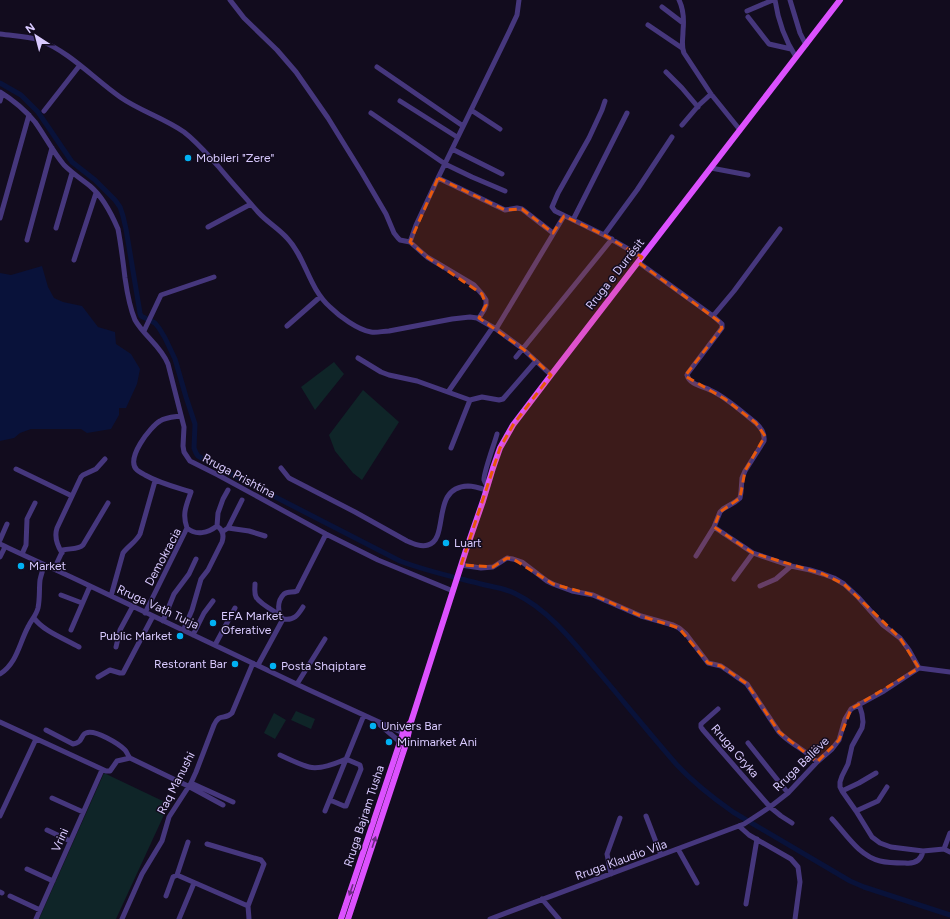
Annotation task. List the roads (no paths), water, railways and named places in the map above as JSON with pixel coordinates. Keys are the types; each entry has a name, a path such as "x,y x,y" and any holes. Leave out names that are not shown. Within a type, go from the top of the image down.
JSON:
{"main road":[{"name":"Rruga e Durrësit","path":"453,588 493,468 506,436 513,425 840,0"},
{"name":"Rruga Bajram Tusha","path":"348,919 453,588"},
{"name":"Rruga Bajram Tusha","path":"341,919 405,742 403,733 411,722"}],"street":[{"path":"230,0 244,18 277,50 296,72 328,118 362,173 386,214 394,233 400,240 410,242 427,257 474,286 482,294 486,300 486,305 479,318"},
{"path":"410,242 416,225 457,137 517,14 519,0"},
{"path":"679,0 683,10 682,48"},
{"path":"747,11 774,0 782,28 796,57"},
{"path":"790,0 800,33 806,45"},
{"path":"662,7 683,23"},
{"path":"748,17 769,44 791,49"},
{"path":"648,25 682,48 711,94 740,130"},
{"path":"0,34 24,36 39,40 62,51 128,102 164,120 192,138 259,213 287,238 298,253 312,284 320,297 329,307 343,318 370,332 389,331 462,318 479,318 523,349 551,375"},
{"path":"44,111 80,66"},
{"path":"377,67 463,126"},
{"path":"666,72 698,107"},
{"path":"0,101 1,93"},
{"name":"Rruga Prishtina","path":"1,93 17,104 29,115 63,164 72,173 91,187 107,207 114,219 118,229 129,304 136,320 165,356 184,428 184,452 190,461 326,534 378,560 453,588"},
{"path":"682,125 711,94"},
{"path":"400,101 457,137"},
{"path":"605,101 581,153 552,205 553,209 564,216 612,239 722,324 722,328 688,373 688,379 698,386 711,390 725,399 756,423 764,436 764,440 745,470 742,478 742,492 740,498 720,512 714,527 696,556"},
{"path":"471,110 500,129"},
{"path":"371,113 445,164 506,191"},
{"path":"573,220 627,113"},
{"path":"0,218 29,115"},
{"path":"604,235 672,137"},
{"path":"27,240 52,148"},
{"path":"452,149 502,174"},
{"path":"711,168 748,174"},
{"path":"56,228 72,173"},
{"path":"438,178 505,210 516,208 522,209 553,233"},
{"path":"74,260 96,193"},
{"path":"208,227 252,204"},
{"path":"448,392 494,328 564,216"},
{"path":"713,316 734,291 780,229"},
{"path":"516,357 612,239"},
{"path":"144,331 161,295 214,277"},
{"path":"287,326 320,297"},
{"path":"358,358 381,372 389,375 417,381 470,400 482,397 499,400 503,399 536,361"},
{"path":"451,448 470,400"},
{"path":"180,416 161,420 155,424 135,453 134,466 137,470 155,481 191,492 184,511 184,521 187,528"},
{"path":"281,468 289,478 407,541 420,545 428,545 436,540 446,498 452,491 460,487 469,486 487,488 484,477 497,434"},
{"path":"62,553 56,540 56,531 72,496 81,477 96,469 105,459"},
{"path":"16,469 72,496"},
{"path":"111,596 123,553 126,548 137,540 140,534 155,481"},
{"path":"183,631 192,610 201,579 208,570 223,539 221,528 217,526 218,513 228,490"},
{"path":"222,532 228,528 242,500"},
{"path":"54,569 63,550 77,548 83,545 108,502"},
{"path":"22,554 27,541 27,520 35,503"},
{"path":"0,540 7,524"},
{"name":"Demokracia","path":"145,612 187,528 193,532 199,533 217,526"},
{"path":"714,527 754,553 791,566 823,574 844,584 883,625 900,638 919,668 950,672"},
{"path":"228,528 249,531 265,536"},
{"name":"Raq Manushi","path":"122,919 142,874 162,841 169,817 196,772 214,725 218,718 227,717 232,713 256,664 282,617 279,608 281,598 286,593 297,591 326,534"},
{"path":"0,557 2,546"},
{"name":"Rruga Vath Turja","path":"2,546 22,554 183,631 403,733"},
{"path":"734,579 754,553"},
{"path":"460,566 481,568 493,567 507,558 513,559 522,562 553,584 572,591 594,595 641,616 679,628 686,634 708,663 721,666 747,684 785,739 813,757 817,762"},
{"path":"163,621 174,594 189,574 196,559"},
{"path":"0,674 6,670 18,653 27,628 34,618 38,607 40,579 44,565"},
{"path":"760,586 776,579 791,566"},
{"path":"255,584 255,592 260,602 282,617 287,619 295,617 303,607"},
{"path":"71,630 90,586"},
{"path":"61,595 82,604"},
{"path":"193,635 204,613 213,601"},
{"path":"116,647 120,630 133,606"},
{"path":"215,645 234,608"},
{"path":"98,677 110,670 123,673 154,616"},
{"path":"34,618 44,627 79,647"},
{"path":"297,684 325,639"},
{"name":"Rruga Ballëve","path":"756,816 788,793 817,762 832,750 839,740 845,719 851,709 884,691 919,668"},
{"path":"859,704 862,714 862,728 852,746 848,764 840,782 842,792 872,836 880,843 891,847 923,851 944,849 950,852"},
{"name":"Rruga Gryka","path":"718,709 701,724 701,727 770,807"},
{"path":"325,811 364,716"},
{"name":"Rruga Vath Turja","path":"374,719 405,742"},
{"path":"0,722 108,772 117,761 130,758"},
{"path":"46,730 72,744 80,741 87,733 93,732 114,742 125,750 130,758 233,802"},
{"path":"0,816 36,739"},
{"path":"748,744 788,793"},
{"path":"280,755 310,768 333,764 346,759 360,765 361,767 347,804 344,806 330,800"},
{"name":"Vrini","path":"36,919 102,770"},
{"path":"842,792 876,773"},
{"path":"189,784 223,805"},
{"path":"856,811 878,801 887,787"},
{"path":"52,798 83,812"},
{"path":"770,807 792,823"},
{"path":"646,816 661,856"},
{"name":"Rruga Klaudio Vila","path":"492,919 741,825 756,816"},
{"path":"612,874 607,854 620,818"},
{"path":"832,819 858,850 868,857 892,863 910,864 920,859 923,851"},
{"path":"741,825 749,835 791,859 798,867 800,882 795,919"},
{"path":"47,830 70,842"},
{"path":"944,849 950,833"},
{"path":"746,904 757,839"},
{"path":"166,896 174,878 177,875 188,842"},
{"path":"207,844 261,860 264,864 248,906 249,919"},
{"path":"678,849 697,883"},
{"path":"27,869 53,881"},
{"path":"177,875 248,906"},
{"path":"179,919 194,883"},
{"path":"10,896 40,910"},
{"path":"542,899 559,919"}],"waterway":[{"path":"0,83 21,95 38,112 72,162 95,180 120,207 126,229 140,313 141,316 155,323 159,328 175,359 195,424 194,448 198,456 400,561 440,574 508,590 528,601 550,618 570,638 677,765 718,801 733,812 850,881 950,915"}],"place":[{"name":"Mobileri \"Zere\"","path":"188,158"},
{"name":"Luart","path":"446,543"},
{"name":"Market","path":"21,566"},
{"name":"EFA Market Oferative","path":"213,623"},
{"name":"Public Market","path":"180,636"},
{"name":"Restorant Bar","path":"235,664"},
{"name":"Posta Shqiptare","path":"273,666"},
{"name":"Univers Bar","path":"373,726"},
{"name":"Minimarket Ani","path":"389,742"}]}
